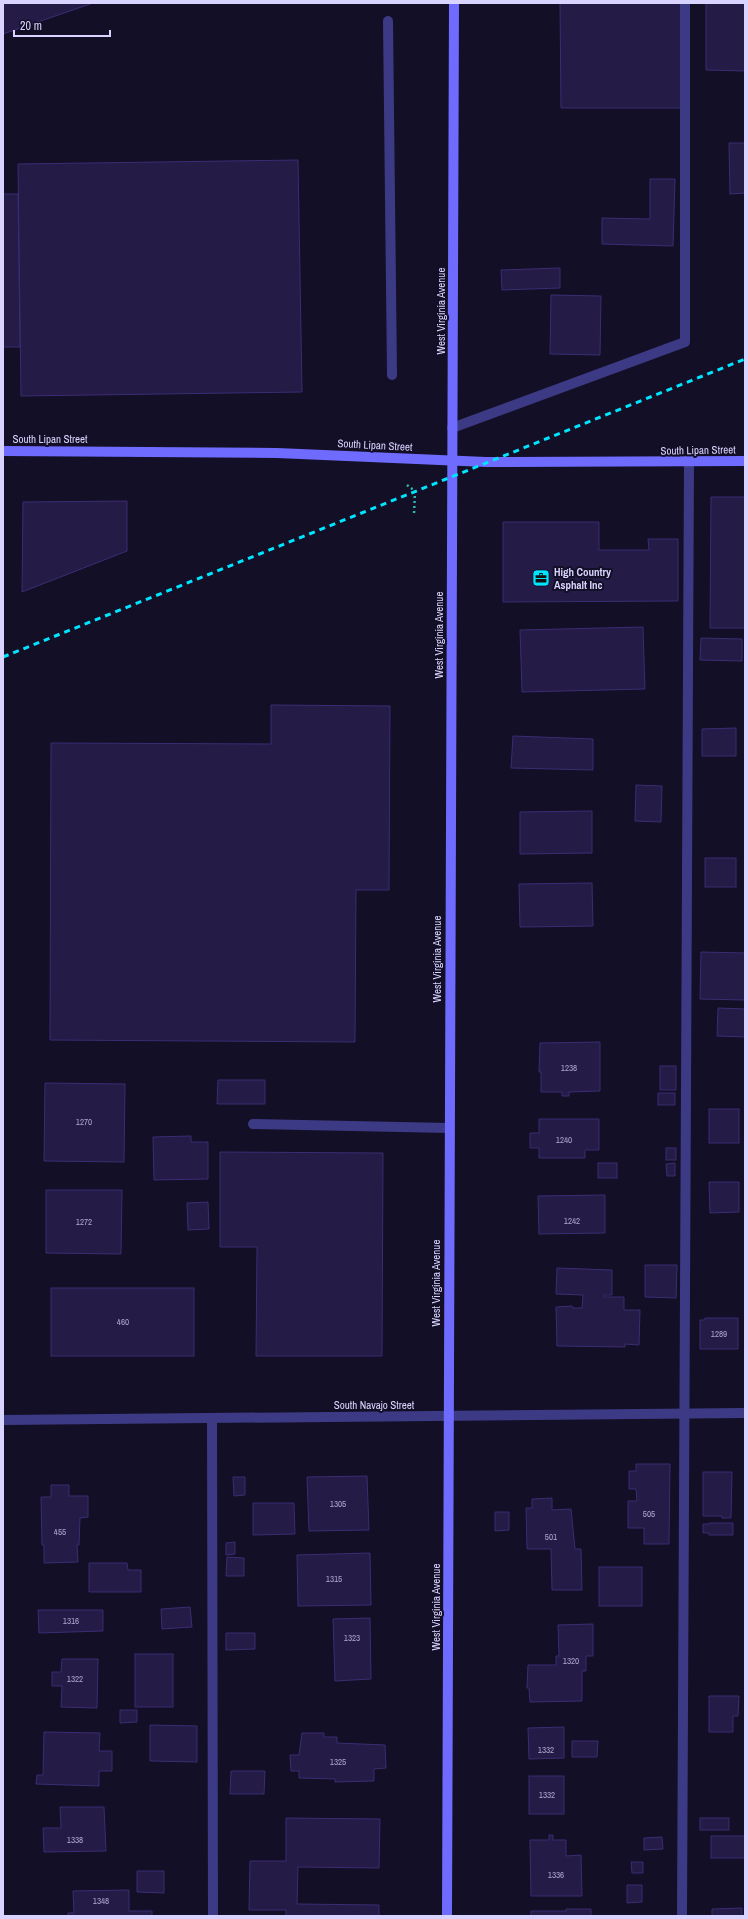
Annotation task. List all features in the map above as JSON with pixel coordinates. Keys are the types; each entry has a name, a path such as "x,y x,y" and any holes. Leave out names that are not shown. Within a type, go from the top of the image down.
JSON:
{"street":[{"name":"West Virginia Avenue","path":"447,1916 454,3"},
{"path":"452,428 685,342 685,3"},
{"path":"388,21 392,375"},
{"name":"South Lipan Street","path":"3,451 277,453 452,462 745,461"},
{"path":"682,1916 689,462"},
{"path":"253,1124 449,1128"},
{"name":"South Navajo Street","path":"3,1420 745,1413"},
{"path":"212,1418 213,1916"}],"path":[{"path":"407,485 415,491 414,515"}],"building":[{"path":"3,3 93,3 3,34"},
{"path":"560,3 681,3 681,108 561,108"},
{"path":"706,3 745,3 745,71 706,70"},
{"path":"729,143 745,143 745,193 730,194"},
{"path":"298,160 302,392 21,396 18,164"},
{"path":"650,179 675,179 673,246 602,244 602,218 650,219"},
{"path":"3,194 18,194 20,347 3,347"},
{"path":"560,268 560,288 502,290 501,270"},
{"path":"551,295 601,296 600,355 550,354"},
{"path":"711,497 745,497 745,628 710,628"},
{"path":"127,501 127,551 22,592 23,502"},
{"path":"503,522 599,522 599,550 649,550 648,539 678,539 678,601 503,602"},
{"path":"643,627 645,689 522,692 520,630"},
{"path":"701,638 742,639 742,661 700,660"},
{"path":"271,705 390,706 389,890 356,890 355,1042 50,1040 51,743 271,744"},
{"path":"736,728 736,756 702,756 702,729"},
{"path":"513,736 593,739 593,770 511,768"},
{"path":"636,785 662,786 661,822 635,821"},
{"path":"592,811 592,853 520,854 520,812"},
{"path":"705,858 736,858 736,887 705,887"},
{"path":"592,883 593,926 520,927 519,884"},
{"path":"701,952 745,953 745,1000 700,999"},
{"path":"718,1008 745,1009 745,1037 717,1036"},
{"path":"600,1042 600,1091 569,1092 569,1096 562,1096 562,1092 541,1092 541,1072 539,1072 540,1043"},
{"path":"660,1066 676,1066 676,1090 660,1090"},
{"path":"218,1080 265,1080 265,1104 217,1104"},
{"path":"45,1083 125,1084 124,1162 44,1161"},
{"path":"658,1093 675,1093 675,1105 658,1105"},
{"path":"709,1109 739,1109 739,1143 709,1143"},
{"path":"539,1119 599,1119 599,1150 585,1150 585,1158 539,1158 539,1148 530,1148 530,1133 539,1133"},
{"path":"191,1136 191,1142 208,1142 208,1179 154,1180 153,1137"},
{"path":"666,1148 676,1148 676,1160 666,1160"},
{"path":"220,1152 383,1153 382,1356 256,1356 257,1247 220,1247"},
{"path":"598,1163 617,1163 617,1178 598,1178"},
{"path":"675,1163 675,1176 667,1176 666,1164"},
{"path":"709,1182 739,1182 739,1212 710,1213"},
{"path":"46,1190 122,1190 121,1254 46,1253"},
{"path":"605,1195 605,1233 539,1234 538,1196"},
{"path":"208,1202 209,1229 188,1230 187,1203"},
{"path":"645,1265 677,1265 676,1298 645,1297"},
{"path":"557,1268 612,1270 612,1295 604,1295 604,1297 624,1297 624,1310 640,1310 639,1345 625,1344 625,1347 557,1346 556,1307 572,1306 573,1308 582,1308 583,1295 556,1294"},
{"path":"51,1288 194,1288 194,1356 51,1356"},
{"path":"705,1318 738,1318 738,1349 700,1349 700,1320 705,1320"},
{"path":"636,1464 670,1464 669,1544 644,1544 644,1528 628,1528 628,1501 637,1501 636,1489 629,1489 629,1471 636,1471"},
{"path":"703,1472 732,1472 731,1518 722,1518 722,1516 703,1516"},
{"path":"367,1476 369,1530 309,1531 307,1477"},
{"path":"233,1477 245,1477 245,1495 234,1496"},
{"path":"51,1485 69,1485 69,1496 88,1496 88,1517 80,1518 79,1545 77,1545 78,1562 44,1563 41,1497 51,1497"},
{"path":"552,1498 552,1510 571,1509 575,1549 581,1549 582,1590 552,1590 551,1549 527,1549 526,1508 532,1508 532,1499"},
{"path":"253,1503 294,1503 295,1534 253,1535"},
{"path":"495,1512 509,1512 509,1530 495,1531"},
{"path":"733,1523 733,1535 709,1535 709,1533 703,1533 703,1524"},
{"path":"235,1542 235,1554 226,1555 226,1543"},
{"path":"370,1553 371,1605 298,1606 297,1555"},
{"path":"227,1557 244,1558 244,1576 226,1576"},
{"path":"89,1563 127,1563 128,1570 141,1570 141,1592 89,1592"},
{"path":"599,1567 642,1567 642,1606 599,1606"},
{"path":"190,1607 192,1627 162,1629 161,1609"},
{"path":"38,1610 103,1610 103,1631 39,1633"},
{"path":"370,1618 371,1679 335,1681 333,1619"},
{"path":"593,1624 593,1656 586,1656 586,1671 582,1671 582,1701 530,1702 529,1688 527,1688 528,1665 556,1665 556,1656 559,1656 558,1625"},
{"path":"226,1633 255,1633 255,1649 226,1650"},
{"path":"135,1654 173,1654 173,1707 135,1707"},
{"path":"62,1659 98,1659 97,1708 61,1707 62,1686 52,1686 52,1672 61,1672"},
{"path":"709,1696 739,1696 738,1716 733,1716 733,1732 709,1732"},
{"path":"120,1710 137,1710 137,1722 120,1723"},
{"path":"150,1725 197,1726 197,1762 150,1761"},
{"path":"564,1727 564,1758 529,1759 528,1728"},
{"path":"44,1732 100,1733 99,1751 112,1751 112,1771 99,1771 99,1786 36,1784 37,1775 43,1775"},
{"path":"302,1733 324,1733 324,1737 337,1737 337,1743 385,1745 386,1768 374,1769 374,1781 335,1782 335,1779 299,1778 299,1771 291,1771 290,1755 299,1755"},
{"path":"572,1741 598,1741 597,1757 572,1757"},
{"path":"231,1771 265,1771 264,1794 230,1794"},
{"path":"529,1776 564,1776 564,1814 529,1814"},
{"path":"60,1807 104,1807 106,1851 44,1852 43,1828 61,1828"},
{"path":"286,1818 380,1819 379,1868 298,1867 297,1904 379,1905 379,1916 286,1916 286,1910 249,1910 250,1861 286,1861"},
{"path":"700,1818 729,1818 729,1830 700,1830"},
{"path":"549,1835 553,1835 553,1840 566,1840 566,1856 581,1855 582,1896 531,1896 530,1840 549,1840"},
{"path":"711,1836 745,1836 745,1858 711,1858"},
{"path":"662,1837 663,1849 644,1850 644,1838"},
{"path":"631,1862 643,1862 643,1873 632,1873"},
{"path":"137,1871 164,1871 164,1893 137,1892"},
{"path":"627,1885 642,1885 642,1902 627,1903"},
{"path":"129,1890 129,1911 152,1911 152,1916 68,1916 68,1913 74,1913 73,1891"},
{"path":"742,1908 742,1916 712,1916 712,1909"},
{"path":"566,1909 591,1909 591,1916 531,1916 531,1911 566,1911"}],"railway":[{"path":"3,657 745,359"}],"place":[{"name":"High Country Asphalt Inc","path":"541,578"}]}
